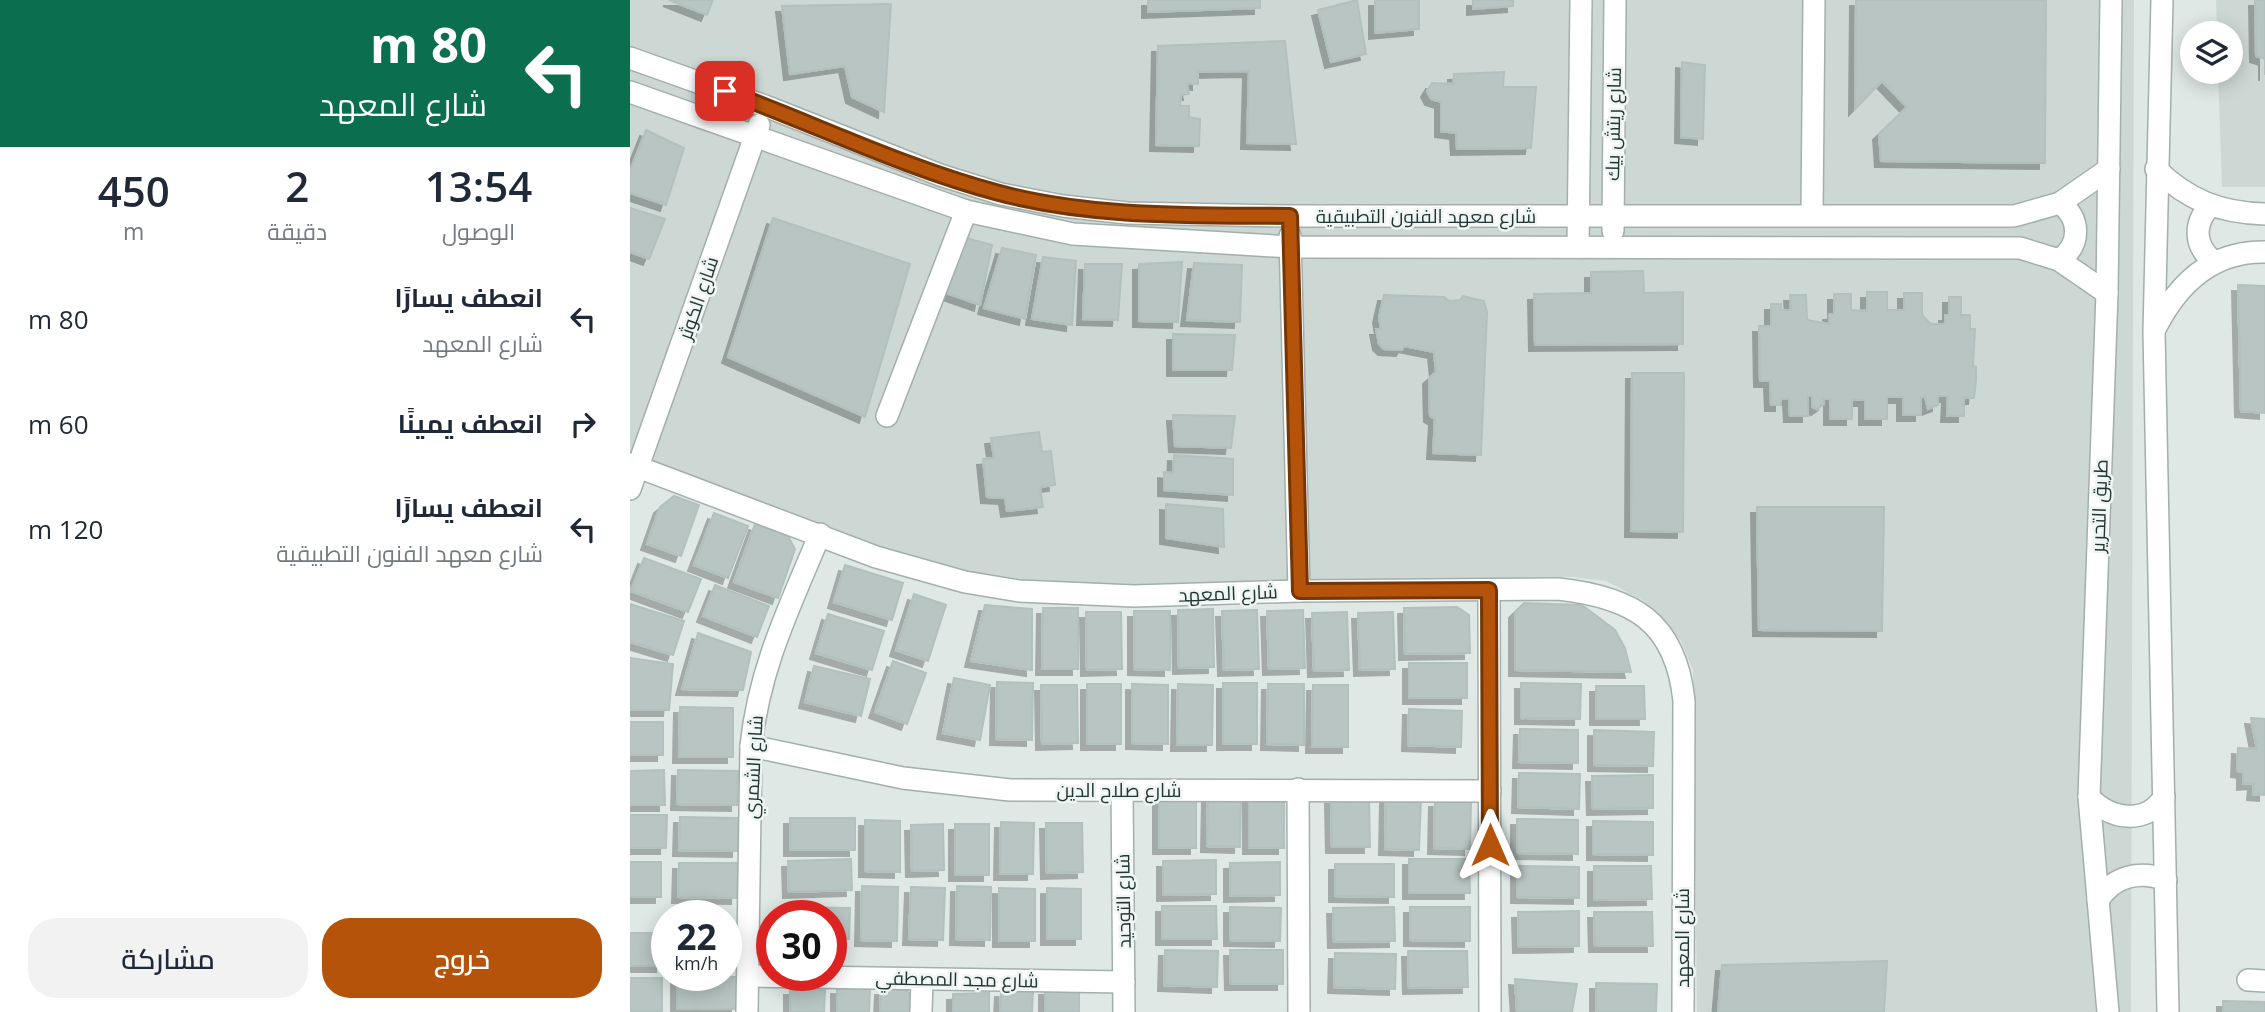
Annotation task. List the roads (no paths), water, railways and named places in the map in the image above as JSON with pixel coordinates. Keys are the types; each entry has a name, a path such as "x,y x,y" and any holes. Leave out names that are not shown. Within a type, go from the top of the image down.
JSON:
{"street":[{"name":"شارع ريتش بيك","path":"1578,247 1581,0"},
{"name":"شارع ريتش بيك","path":"1614,247 1612,216 1615,0"},
{"path":"1812,214 1814,0"},
{"name":"طريق التحرير","path":"2108,1012 2089,797 2106,293 2111,0"},
{"path":"2162,0 2154,332 2168,1012"},
{"name":"شارع معهد الفنون التطبيقية","path":"630,58 765,106 880,153 1001,194 1063,206 1127,213 1290,216 2014,216 2060,203 2109,169"},
{"name":"شارع معهد الفنون التطبيقية","path":"630,92 966,211 1073,234 1291,247 2020,248 2059,260 2106,293"},
{"name":"شارع الكوثر","path":"630,489 634,466 765,106"},
{"path":"2156,169 2182,191 2210,206 2233,212 2265,214"},
{"path":"2059,260 2071,248 2077,232 2072,215 2060,203"},
{"path":"2210,206 2199,221 2198,240 2214,262"},
{"path":"887,416 966,211"},
{"path":"1290,216 1300,591"},
{"path":"2154,332 2171,299 2184,285 2214,262 2245,252 2265,252"},
{"name":"شارع المعهد","path":"634,466 919,570 965,583 1019,591 1134,596 1300,591 1558,589 1593,593 1618,600 1640,612 1659,630 1673,651 1681,675 1684,701 1683,1012"},
{"name":"شارع الشمري","path":"747,1012 751,746 762,677 820,534"},
{"path":"1489,590 1490,1012"},
{"name":"شارع صلاح الدين","path":"751,746 903,778 1010,790 1490,791"},
{"path":"1298,789 1299,1012"},
{"name":"شارع التوحيد","path":"1122,790 1124,1012"},
{"path":"2089,797 2103,810 2132,817 2150,811 2164,797"},
{"path":"2098,900 2106,888 2125,877 2147,875 2166,880"},
{"name":"شارع مجد المصطفي","path":"748,976 1124,982"},
{"path":"921,1012 922,979"}]}
